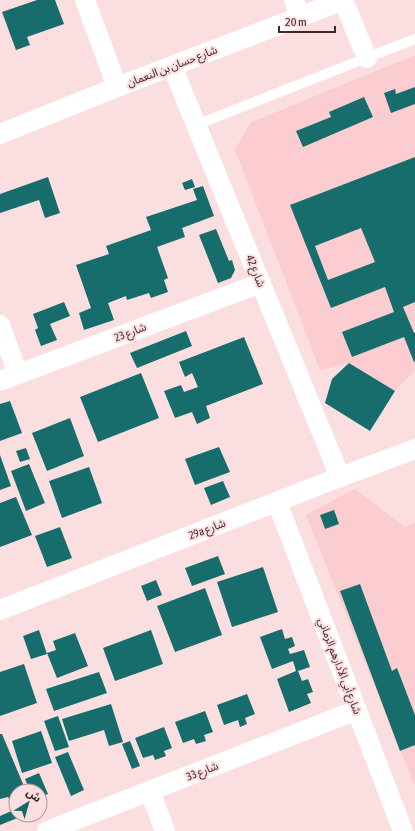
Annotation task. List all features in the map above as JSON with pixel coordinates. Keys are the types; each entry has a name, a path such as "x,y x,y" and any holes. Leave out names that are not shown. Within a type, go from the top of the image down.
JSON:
{"street":[{"path":"85,0 117,87"},
{"path":"343,0 367,58"},
{"name":"شارع حسان بن النعمان","path":"0,134 172,66 297,8 343,0"},
{"name":"شارع 42","path":"172,66 340,477"},
{"name":"شارع 23","path":"9,378 261,283"},
{"path":"0,325 9,378"},
{"name":"29a شارع","path":"0,610 415,449"},
{"name":"شارع أبي الأدارهم الزماني","path":"277,502 403,831"},
{"name":"شارع 33","path":"46,831 357,710"},
{"path":"150,791 165,831"}],"lane":[{"path":"196,125 415,39"}],"shaded area":[{"path":"415,55 415,370 395,391 350,363 320,370 235,150 250,123"},
{"path":"355,489 405,527 415,523 415,786 306,515"}],"building":[{"path":"37,0 55,0 64,24 27,37 30,45 16,50 2,12"},
{"path":"415,87 415,104 391,113 384,93 395,89 396,94"},
{"path":"364,97 373,117 303,147 296,131 331,117 329,112"},
{"path":"415,157 415,302 403,307 414,333 415,332 414,362 404,337 352,357 342,332 394,312 385,287 331,308 290,205","holes":["361,228 375,262 328,280 315,246"]},
{"path":"48,177 60,213 45,218 39,200 0,213 0,194"},
{"path":"192,179 195,187 185,190 182,183"},
{"path":"203,186 214,216 182,228 185,237 157,247 168,278 164,280 168,292 151,298 149,293 127,300 126,296 108,303 114,320 84,330 79,313 91,308 76,265 109,254 106,246 151,230 146,217 197,200 193,189"},
{"path":"216,229 229,261 232,260 235,270 231,278 218,283 199,235"},
{"path":"64,302 70,316 50,324 57,340 41,346 35,330 38,328 33,314"},
{"path":"186,331 192,346 137,368 130,353"},
{"path":"244,337 263,384 206,406 210,418 197,424 192,412 175,418 164,391 181,385 184,392 198,387 192,373 185,377 179,362"},
{"path":"349,363 395,391 370,431 325,403 332,379"},
{"path":"141,373 159,418 98,442 80,397"},
{"path":"10,401 22,433 0,441 0,404"},
{"path":"70,418 84,456 47,471 32,433"},
{"path":"219,447 230,472 195,485 185,459"},
{"path":"26,448 30,459 20,462 16,451"},
{"path":"0,455 11,486 0,490"},
{"path":"29,464 45,503 26,511 11,471"},
{"path":"89,467 102,503 62,518 49,481"},
{"path":"223,481 230,497 211,505 204,488"},
{"path":"16,497 32,535 0,547 0,503"},
{"path":"334,510 339,524 325,529 320,515"},
{"path":"60,527 72,558 47,567 35,536"},
{"path":"218,556 225,574 192,586 185,568"},
{"path":"263,567 278,612 232,627 217,582"},
{"path":"156,580 162,595 147,601 141,586"},
{"path":"360,584 392,671 397,668 415,715 415,745 400,751 340,591"},
{"path":"205,588 222,635 175,652 157,606"},
{"path":"282,629 285,639 292,637 295,646 288,649 290,654 304,650 310,667 298,671 302,681 308,679 313,692 307,694 311,703 289,712 277,679 296,671 293,661 272,669 260,637"},
{"path":"39,630 47,654 31,659 23,636"},
{"path":"151,630 163,664 115,681 103,648"},
{"path":"75,633 88,666 57,678 47,653 56,650 53,641"},
{"path":"24,664 37,703 0,716 0,672"},
{"path":"99,672 107,693 54,711 46,689"},
{"path":"247,694 255,714 245,718 247,724 240,727 238,720 224,725 217,705"},
{"path":"111,704 123,742 109,746 104,730 69,741 62,719"},
{"path":"205,711 213,732 204,735 206,741 196,744 194,739 183,743 175,722"},
{"path":"58,716 69,747 55,751 44,721"},
{"path":"164,727 172,748 164,751 166,756 155,760 153,755 143,758 135,738"},
{"path":"41,731 52,763 22,773 12,741"},
{"path":"0,734 2,734 23,783 8,783 8,797 0,799"},
{"path":"130,741 140,766 132,769 122,744"},
{"path":"68,752 84,790 71,796 55,757"},
{"path":"39,773 43,783 27,783 25,779"},
{"path":"8,812 8,822 0,825 0,816"}]}
